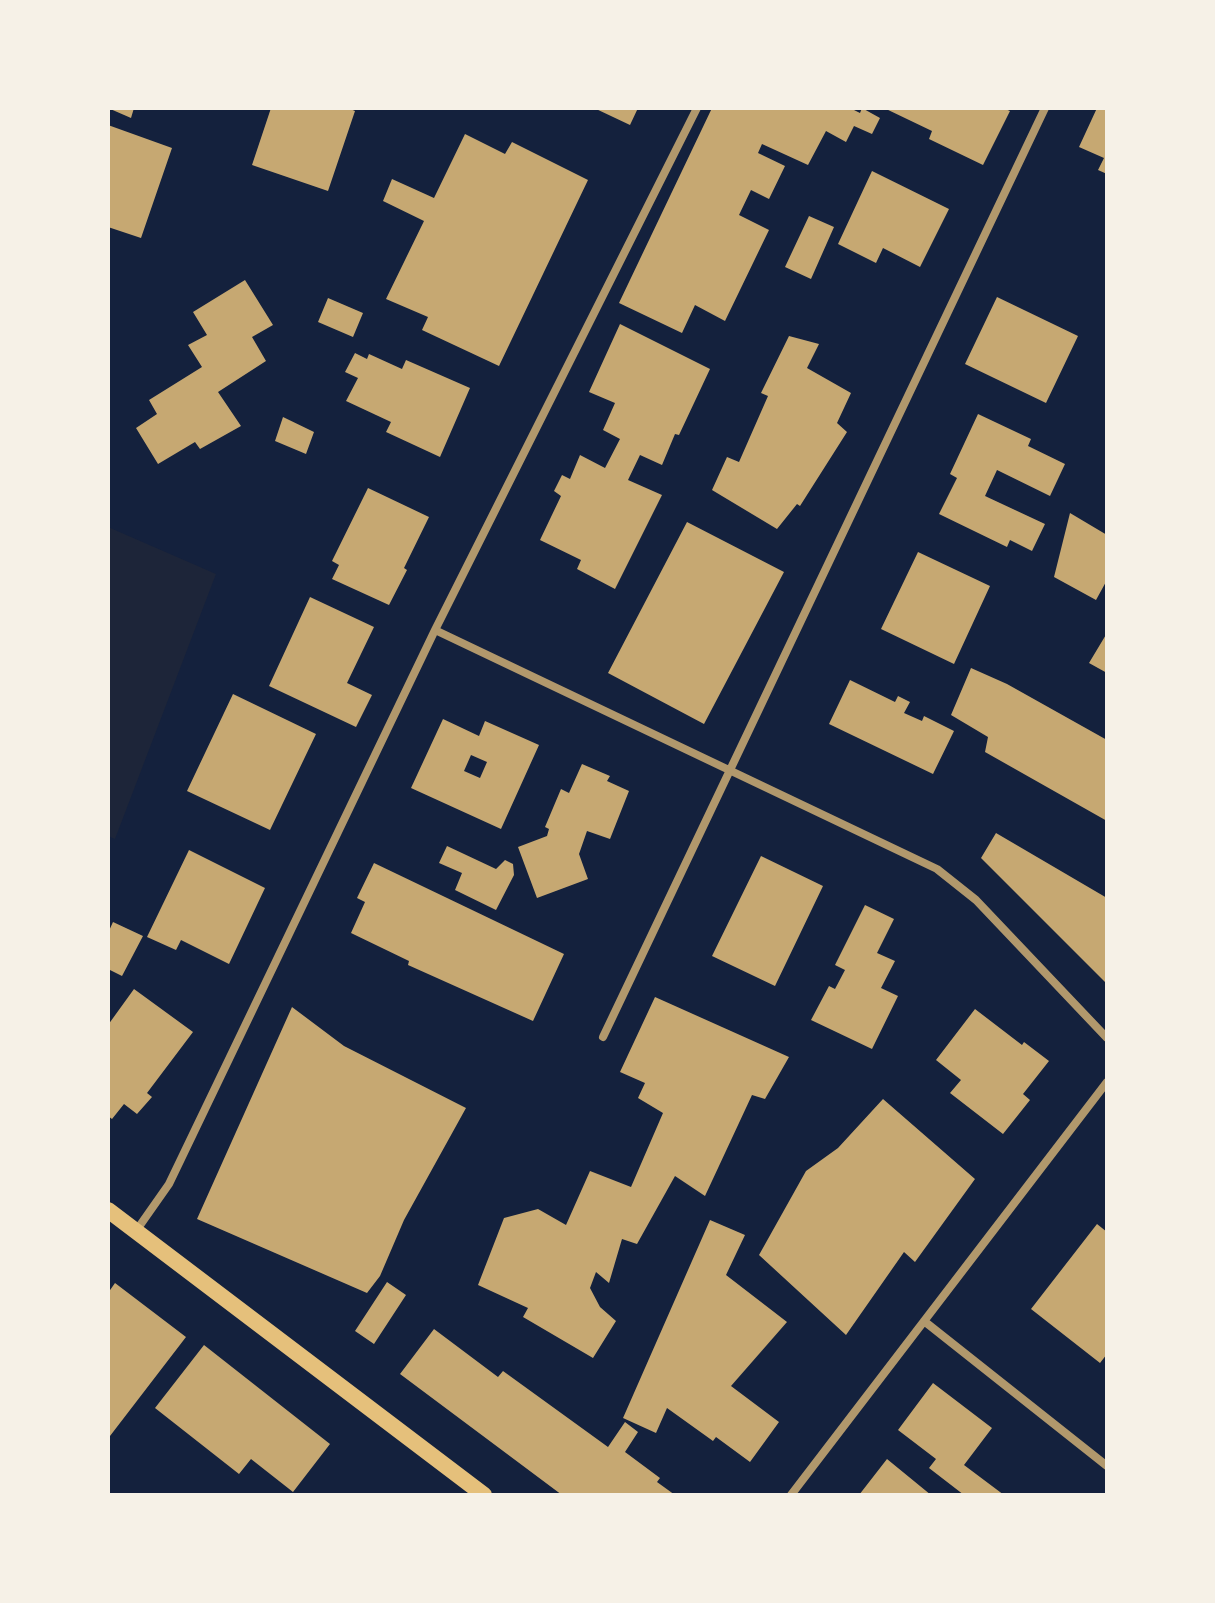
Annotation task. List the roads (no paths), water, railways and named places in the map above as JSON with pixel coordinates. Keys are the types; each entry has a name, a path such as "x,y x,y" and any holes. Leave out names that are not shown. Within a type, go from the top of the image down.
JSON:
{"main road":[{"path":"108,1210 484,1495"}],"street":[{"path":"136,1231 169,1184 435,630 697,108"},
{"path":"603,1037 1045,108"},
{"path":"435,630 937,869 976,900 1107,1038"},
{"path":"791,1495 1107,1082"},
{"path":"924,1321 1107,1466"}]}
